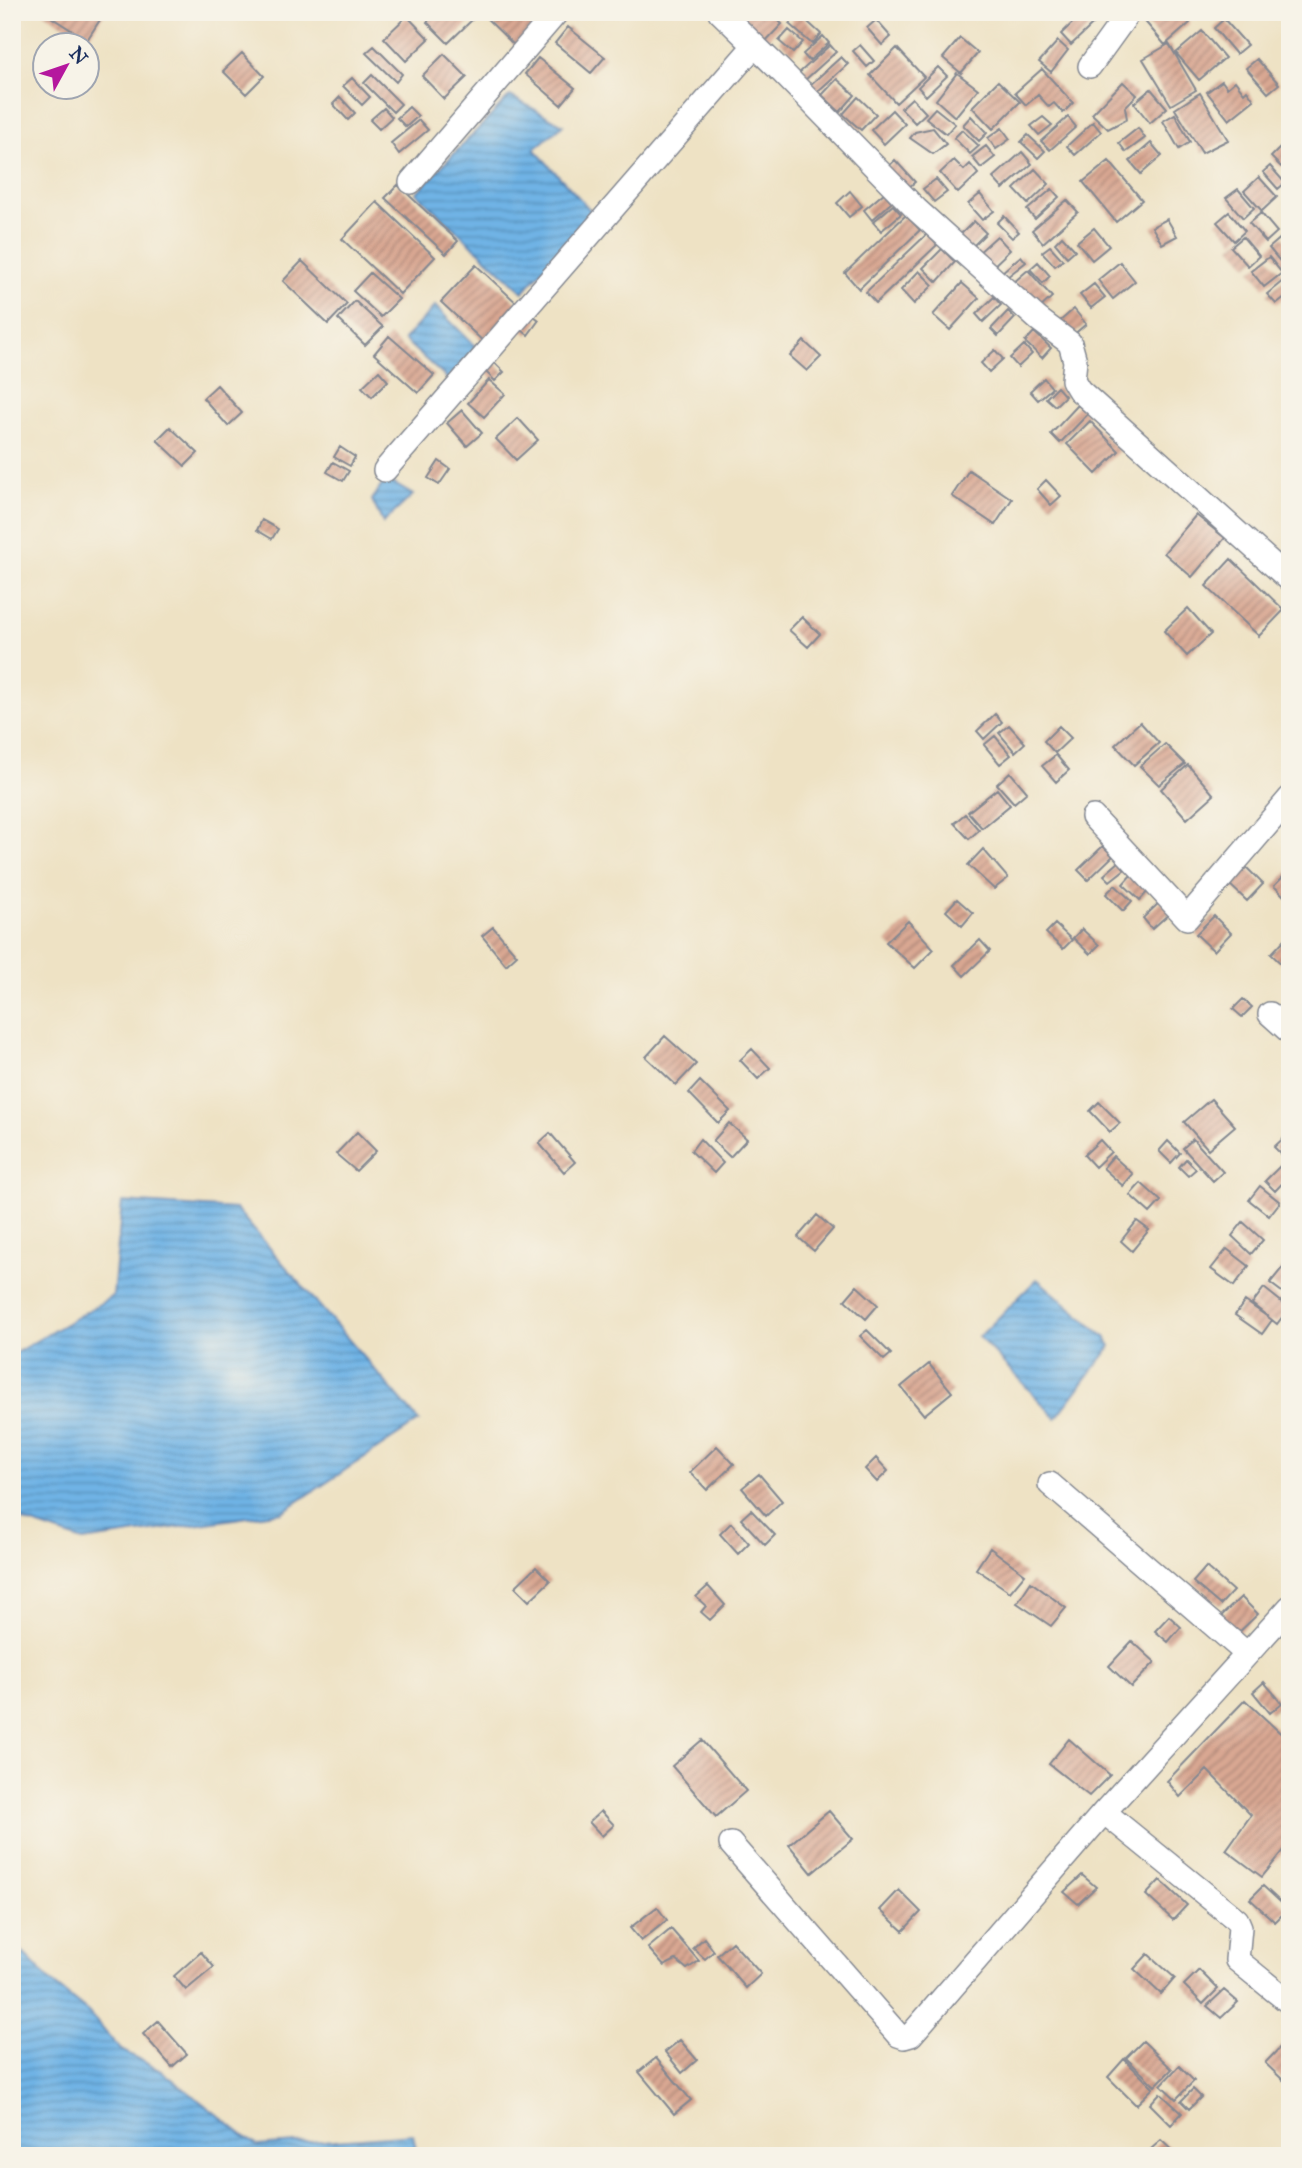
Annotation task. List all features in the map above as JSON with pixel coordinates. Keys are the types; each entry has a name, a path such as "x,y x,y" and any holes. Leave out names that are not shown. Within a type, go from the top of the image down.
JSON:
{"street":[{"path":"411,182 557,12"},
{"path":"720,12 917,210 1038,319 1070,344 1074,351 1073,380 1079,390 1290,580"},
{"path":"1090,66 1126,13"},
{"path":"385,470 754,46"},
{"path":"1093,817 1187,918 1290,798"},
{"path":"1270,1014 1290,1032"},
{"path":"1050,1484 1247,1654"},
{"path":"731,1844 898,2035 911,2035 1104,1812 1290,1607"},
{"path":"1104,1812 1237,1920 1240,1927 1237,1960 1290,2003"}],"water":[{"path":"510,96 563,125 534,149 593,213 523,292 416,193"},
{"path":"435,306 481,352 452,383 404,340"},
{"path":"386,479 413,495 383,523 372,500"},
{"path":"122,1202 236,1209 419,1421 282,1512 83,1541 12,1517 12,1355 113,1296"},
{"path":"1037,1279 1105,1337 1111,1346 1056,1418 979,1337"},
{"path":"12,1941 52,1983 88,2012 121,2050 163,2072 257,2146 413,2134 417,2156 12,2156"}],"building":[{"path":"43,12 105,12 92,32 74,32"},
{"path":"438,12 466,12 473,19 448,43 427,22"},
{"path":"480,12 549,12 516,47"},
{"path":"741,12 770,12 782,24 762,45 735,18"},
{"path":"1084,12 1106,12 1071,45 1061,34"},
{"path":"1148,12 1181,12 1190,23 1165,45 1142,18"},
{"path":"798,13 821,34 812,44 789,24"},
{"path":"407,16 429,39 406,61 384,38"},
{"path":"1224,19 1247,45 1236,54 1214,28"},
{"path":"876,20 891,37 882,45 867,28"},
{"path":"568,27 605,57 591,73 555,43"},
{"path":"789,30 803,42 793,53 779,41"},
{"path":"1202,31 1225,58 1199,80 1176,53"},
{"path":"823,36 829,43 809,61 803,54"},
{"path":"960,38 978,53 961,73 943,58"},
{"path":"1058,41 1068,50 1051,72 1039,62"},
{"path":"1169,44 1196,90 1171,105 1143,59"},
{"path":"830,45 836,52 805,80 799,73"},
{"path":"860,45 874,61 867,67 853,51"},
{"path":"374,46 402,74 396,82 366,53"},
{"path":"897,48 924,77 896,103 870,75"},
{"path":"242,53 264,76 246,94 223,71"},
{"path":"444,54 467,77 444,99 422,76"},
{"path":"841,57 848,64 817,92 810,85"},
{"path":"538,58 575,88 561,105 525,74"},
{"path":"1257,59 1279,84 1268,93 1246,68"},
{"path":"938,67 947,76 926,96 918,87"},
{"path":"1042,69 1073,103 1063,113 1054,103 1049,107 1038,95 1026,105 1015,93"},
{"path":"957,73 978,89 955,117 936,100"},
{"path":"372,75 401,104 393,112 364,83"},
{"path":"352,78 370,97 362,105 343,86"},
{"path":"837,79 855,95 840,112 822,95"},
{"path":"998,81 1020,102 993,129 972,107"},
{"path":"1222,81 1227,88 1235,81 1244,93 1247,90 1254,100 1229,120 1207,92"},
{"path":"1123,82 1137,95 1125,107 1127,119 1108,129 1092,114"},
{"path":"1151,89 1167,108 1150,123 1134,103"},
{"path":"1200,93 1228,140 1202,153 1175,109"},
{"path":"340,97 355,113 348,120 333,104"},
{"path":"858,97 876,114 861,130 843,114"},
{"path":"912,98 926,113 915,123 901,108"},
{"path":"409,107 418,116 406,127 397,118"},
{"path":"384,108 392,117 379,129 370,120"},
{"path":"935,108 955,124 946,134 926,118"},
{"path":"892,110 905,124 884,144 871,130"},
{"path":"1175,114 1190,142 1179,149 1163,121"},
{"path":"971,116 987,133 979,141 963,125"},
{"path":"1043,117 1052,125 1039,135 1031,126"},
{"path":"1068,117 1076,127 1050,150 1041,141"},
{"path":"419,120 428,130 399,154 391,143"},
{"path":"1093,122 1101,132 1075,155 1067,146"},
{"path":"933,128 946,144 933,154 910,138 915,132"},
{"path":"1002,128 1010,139 996,149 988,138"},
{"path":"1138,128 1145,138 1126,152 1119,143"},
{"path":"962,130 979,146 970,154 954,138"},
{"path":"1028,135 1045,151 1038,158 1021,142"},
{"path":"1151,143 1162,156 1141,174 1130,161"},
{"path":"986,146 995,157 981,168 972,157"},
{"path":"1282,146 1290,154 1290,159 1281,167 1271,157"},
{"path":"1022,152 1032,164 1003,189 993,178"},
{"path":"895,160 915,182 903,192 884,171"},
{"path":"954,160 964,170 970,164 978,174 958,193 940,173"},
{"path":"1109,161 1142,200 1116,222 1083,182"},
{"path":"1270,166 1285,183 1278,189 1263,172"},
{"path":"1035,169 1049,184 1028,204 1014,189"},
{"path":"1259,177 1277,197 1262,211 1244,191"},
{"path":"936,179 947,192 934,202 923,189"},
{"path":"398,185 458,241 446,254 385,198"},
{"path":"1052,189 1059,197 1035,219 1027,210"},
{"path":"1238,189 1254,208 1243,218 1226,198"},
{"path":"850,191 862,206 849,217 837,203"},
{"path":"884,193 892,202 872,220 864,210"},
{"path":"980,194 994,211 982,220 968,204"},
{"path":"1067,200 1078,212 1043,243 1032,230"},
{"path":"377,202 435,257 400,294 342,239"},
{"path":"893,205 901,214 881,231 873,222"},
{"path":"1229,212 1245,231 1234,241 1217,222"},
{"path":"1261,213 1277,232 1266,242 1249,223"},
{"path":"906,215 920,230 859,289 845,273"},
{"path":"1004,216 1019,232 1012,238 997,223"},
{"path":"1167,219 1177,236 1162,244 1152,227"},
{"path":"974,221 986,233 970,249 958,237"},
{"path":"1094,228 1109,246 1092,260 1077,242"},
{"path":"927,234 937,245 876,303 866,292"},
{"path":"997,236 1010,250 990,269 977,254"},
{"path":"1062,236 1075,250 1067,257 1055,243"},
{"path":"1283,236 1290,245 1290,260 1283,265 1269,248"},
{"path":"1243,237 1259,256 1248,266 1231,247"},
{"path":"1050,246 1063,260 1055,266 1042,252"},
{"path":"942,249 955,262 937,282 923,268"},
{"path":"1021,256 1026,262 1007,277 1002,272"},
{"path":"1269,257 1282,273 1264,287 1251,271"},
{"path":"302,261 347,304 328,324 283,281"},
{"path":"1038,262 1050,276 1043,283 1030,269"},
{"path":"1120,262 1135,281 1113,299 1098,280"},
{"path":"476,265 520,306 485,343 441,302"},
{"path":"1028,270 1052,297 1038,310 1014,282"},
{"path":"919,271 933,285 914,304 901,290"},
{"path":"370,273 399,299 381,317 353,291"},
{"path":"1290,275 1290,293 1276,304 1267,294"},
{"path":"962,283 979,298 950,330 933,315"},
{"path":"1094,284 1105,297 1091,308 1080,295"},
{"path":"994,297 1001,305 983,322 976,314"},
{"path":"355,301 383,327 365,345 338,319"},
{"path":"1074,309 1086,324 1072,336 1059,322"},
{"path":"1008,311 1015,318 998,336 991,329"},
{"path":"529,312 539,320 528,335 517,326"},
{"path":"1034,332 1051,348 1042,358 1025,342"},
{"path":"389,336 434,375 418,393 374,354"},
{"path":"804,341 821,357 807,371 790,356"},
{"path":"1024,345 1032,354 1018,367 1010,358"},
{"path":"995,350 1003,359 989,372 981,363"},
{"path":"492,360 504,372 495,381 483,369"},
{"path":"379,371 388,381 372,397 362,387"},
{"path":"1044,378 1052,388 1038,400 1030,391"},
{"path":"489,380 505,394 484,417 468,403"},
{"path":"217,385 242,413 228,426 203,398"},
{"path":"1057,387 1065,396 1055,406 1046,398"},
{"path":"1078,405 1088,414 1060,443 1051,434"},
{"path":"462,410 482,433 467,446 447,423"},
{"path":"518,418 538,440 516,460 496,439"},
{"path":"1090,421 1119,451 1096,474 1067,444"},
{"path":"170,427 198,453 185,466 157,440"},
{"path":"340,447 355,457 350,466 334,457"},
{"path":"439,461 450,469 439,485 428,478"},
{"path":"333,462 349,471 343,481 327,472"},
{"path":"969,470 1012,499 995,525 952,496"},
{"path":"1046,480 1061,496 1051,505 1037,489"},
{"path":"1196,515 1225,538 1192,577 1164,553"},
{"path":"262,520 278,529 272,539 257,530"},
{"path":"1231,559 1284,610 1259,636 1206,586"},
{"path":"1188,608 1211,634 1187,656 1164,631"},
{"path":"802,617 820,634 808,647 789,630"},
{"path":"995,714 1002,722 984,739 977,731"},
{"path":"1140,722 1159,743 1134,765 1115,745"},
{"path":"1009,725 1025,743 1015,752 999,733"},
{"path":"1059,726 1071,738 1055,753 1044,741"},
{"path":"995,736 1011,755 1000,764 984,745"},
{"path":"1165,744 1185,764 1159,785 1140,766"},
{"path":"1056,755 1069,770 1056,782 1042,766"},
{"path":"1188,765 1214,795 1187,819 1161,789"},
{"path":"1010,772 1027,792 1014,803 997,784"},
{"path":"997,789 1010,805 982,828 968,812"},
{"path":"965,814 979,830 969,839 954,823"},
{"path":"1103,846 1113,856 1088,880 1078,870"},
{"path":"983,849 1008,878 994,889 968,865"},
{"path":"1119,862 1125,869 1110,881 1104,875"},
{"path":"1244,865 1263,884 1247,901 1227,882"},
{"path":"1290,870 1290,902 1274,886"},
{"path":"1132,874 1149,890 1140,900 1123,884"},
{"path":"1115,885 1132,901 1123,911 1106,894"},
{"path":"957,899 973,913 962,926 946,911"},
{"path":"1161,901 1171,912 1152,929 1143,918"},
{"path":"1214,916 1231,933 1214,951 1196,934"},
{"path":"908,921 934,949 915,968 886,942"},
{"path":"1055,924 1072,940 1063,949 1046,933"},
{"path":"493,927 517,955 506,965 482,936"},
{"path":"1082,929 1099,945 1090,954 1073,938"},
{"path":"1287,937 1290,940 1290,972 1271,954"},
{"path":"980,940 990,951 964,976 954,965"},
{"path":"1243,999 1252,1007 1242,1017 1233,1009"},
{"path":"665,1036 696,1064 676,1085 646,1057"},
{"path":"752,1049 770,1068 758,1079 740,1060"},
{"path":"700,1081 730,1111 718,1123 689,1093"},
{"path":"1211,1099 1235,1126 1208,1149 1184,1122"},
{"path":"1099,1102 1120,1123 1110,1132 1090,1111"},
{"path":"729,1123 747,1139 730,1157 713,1141"},
{"path":"357,1132 376,1151 356,1171 336,1154"},
{"path":"1290,1132 1290,1159 1288,1161 1274,1147"},
{"path":"550,1133 575,1162 564,1172 539,1143"},
{"path":"700,1139 723,1163 714,1173 691,1151"},
{"path":"1193,1139 1223,1172 1213,1181 1183,1148"},
{"path":"1100,1140 1111,1152 1095,1167 1084,1155"},
{"path":"1168,1141 1180,1153 1171,1163 1159,1151"},
{"path":"1113,1156 1133,1174 1123,1186 1103,1168"},
{"path":"1186,1159 1196,1169 1188,1176 1179,1167"},
{"path":"1284,1162 1290,1167 1290,1175 1275,1191 1265,1181"},
{"path":"1141,1183 1161,1201 1150,1213 1130,1195"},
{"path":"1260,1186 1280,1202 1269,1216 1249,1200"},
{"path":"817,1215 833,1229 814,1251 798,1237"},
{"path":"1137,1221 1149,1230 1132,1251 1121,1241"},
{"path":"1243,1222 1263,1240 1251,1254 1232,1236"},
{"path":"1227,1249 1249,1266 1234,1286 1211,1269"},
{"path":"1283,1267 1290,1273 1290,1298 1270,1283"},
{"path":"857,1286 878,1305 866,1319 845,1300"},
{"path":"1264,1288 1289,1308 1277,1324 1252,1304"},
{"path":"1245,1301 1272,1320 1262,1334 1235,1315"},
{"path":"867,1330 891,1354 884,1360 860,1336"},
{"path":"929,1364 952,1392 924,1415 901,1387"},
{"path":"717,1446 734,1464 707,1490 690,1472"},
{"path":"876,1458 888,1471 877,1482 865,1469"},
{"path":"759,1474 782,1501 766,1516 742,1488"},
{"path":"751,1510 775,1535 765,1545 741,1519"},
{"path":"731,1523 749,1543 738,1554 720,1534"},
{"path":"990,1548 1025,1574 1010,1592 976,1569"},
{"path":"536,1567 550,1581 529,1601 515,1587"},
{"path":"1206,1567 1233,1591 1220,1605 1193,1582"},
{"path":"1031,1582 1066,1608 1051,1626 1017,1603"},
{"path":"708,1586 725,1605 710,1620 701,1612 706,1606 696,1597"},
{"path":"1241,1597 1258,1614 1233,1638 1216,1621"},
{"path":"1169,1616 1181,1627 1168,1642 1155,1631"},
{"path":"1132,1641 1155,1662 1131,1687 1109,1666"},
{"path":"1264,1682 1282,1703 1270,1713 1253,1692"},
{"path":"1245,1700 1290,1742 1290,1843 1262,1877 1226,1850 1251,1815 1207,1770 1180,1797 1167,1781"},
{"path":"1069,1739 1110,1775 1089,1796 1049,1764"},
{"path":"702,1740 746,1791 716,1817 672,1766"},
{"path":"601,1811 614,1825 602,1836 589,1822"},
{"path":"829,1811 853,1839 812,1873 789,1845"},
{"path":"1082,1875 1096,1887 1078,1904 1064,1892"},
{"path":"1160,1880 1187,1905 1173,1920 1146,1895"},
{"path":"1263,1886 1288,1909 1275,1922 1250,1899"},
{"path":"899,1890 921,1912 903,1931 880,1910"},
{"path":"657,1907 667,1920 641,1941 630,1928"},
{"path":"671,1929 699,1961 687,1969 676,1960 664,1966 648,1948"},
{"path":"704,1938 714,1951 705,1959 693,1948"},
{"path":"732,1942 761,1974 746,1988 717,1955"},
{"path":"201,1952 214,1967 186,1990 174,1976"},
{"path":"1148,1954 1175,1978 1161,1994 1134,1969"},
{"path":"1199,1970 1218,1989 1203,2004 1184,1985"},
{"path":"1224,1990 1238,2002 1221,2018 1207,2006"},
{"path":"158,2021 187,2054 172,2067 143,2034"},
{"path":"1290,2037 1290,2073 1283,2080 1265,2063"},
{"path":"680,2040 697,2060 682,2073 665,2052"},
{"path":"1143,2041 1172,2069 1155,2086 1126,2058"},
{"path":"656,2058 691,2100 674,2114 639,2072"},
{"path":"1124,2059 1153,2088 1136,2105 1108,2077"},
{"path":"1179,2066 1194,2081 1176,2099 1161,2085"},
{"path":"1193,2089 1201,2097 1189,2109 1181,2101"},
{"path":"1160,2093 1182,2113 1171,2125 1150,2104"},
{"path":"1161,2140 1178,2156 1158,2156 1151,2149"}]}
